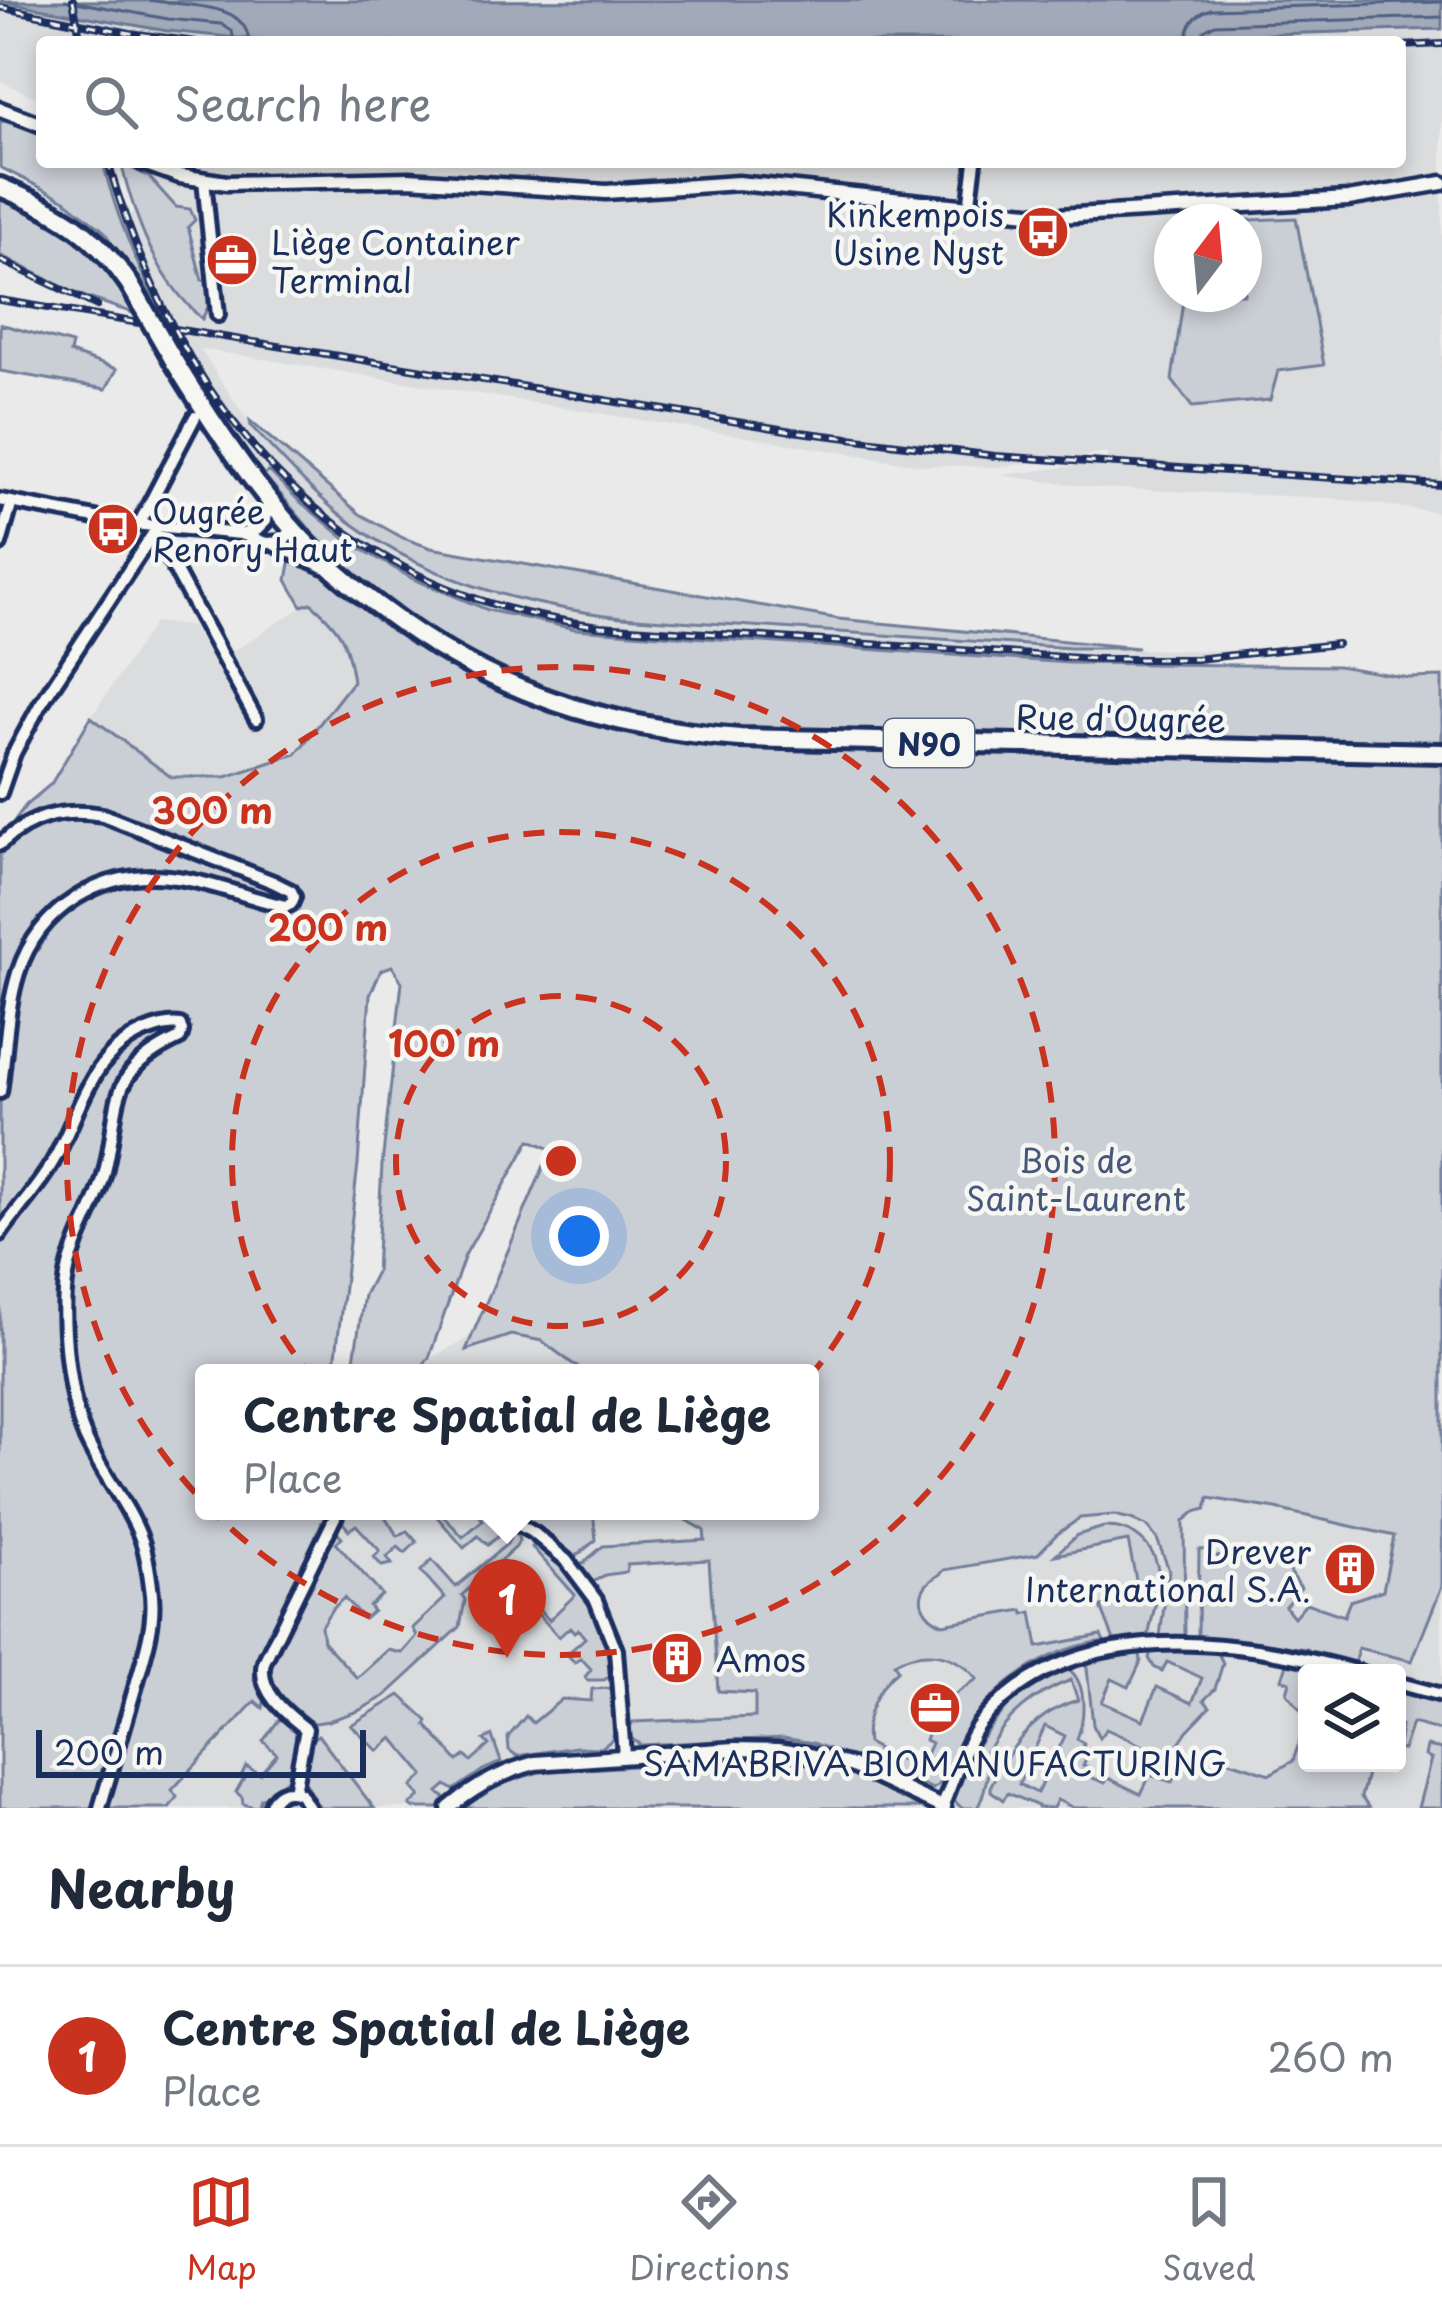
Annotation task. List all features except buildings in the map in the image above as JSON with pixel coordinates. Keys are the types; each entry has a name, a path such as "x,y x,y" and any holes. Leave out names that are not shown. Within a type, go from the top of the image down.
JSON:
{"main road":[{"name":"N90","path":"0,187 66,218 99,246 129,283 174,361 292,528"},
{"name":"Rue d'Ougrée","path":"292,528 337,573 432,646 482,673 570,709 677,731 819,741 1442,753"}],"street":[{"path":"2,112 36,122"},
{"path":"158,168 180,176 248,184 409,179 592,192 738,183 1069,216 1348,199 1442,183"},
{"path":"969,209 973,168"},
{"path":"204,180 218,315"},
{"path":"139,524 196,417"},
{"path":"257,530 269,515 268,496"},
{"path":"0,544 6,501"},
{"name":"Rue d'Ougrée","path":"6,501 139,524 155,531 241,534 278,526 292,528"},
{"path":"266,543 283,542 292,528"},
{"path":"155,531 256,719"},
{"path":"0,793 14,753 40,705 155,531"},
{"name":"Rue d'Ougrée","path":"241,534 337,573"},
{"path":"0,844 29,822 49,814 103,815 273,882 294,897 286,906 191,881 140,876 76,896 50,919 22,962 0,1092"},
{"path":"0,1234 57,1156 99,1068 126,1040 173,1023 180,1025 180,1038 140,1060 124,1082 102,1183 66,1280 64,1305 75,1411 142,1539 152,1600 148,1640 100,1808"},
{"path":"294,1791 306,1729 265,1689 261,1677 334,1520"},
{"path":"511,1520 566,1560 596,1600 616,1650 624,1756"},
{"path":"449,1808 475,1787 535,1763 735,1749 806,1754 853,1766 943,1808 977,1726 1040,1671 1080,1655 1112,1648 1234,1646 1325,1664"},
{"path":"1406,1685 1442,1695"},
{"path":"270,1808 281,1792 294,1791 310,1808"}],"shaded area":[{"path":"0,1 218,36 36,36 36,97 0,81"},
{"path":"1442,29 1442,513 1331,498 1099,488 1000,475 1108,462 1107,453 998,467 921,465 200,349 251,426 335,510 420,565 494,594 621,617 1070,648 1302,652 1175,665 1069,663 575,629 526,620 454,598 375,558 298,500 270,472 264,475 187,365 119,218 135,212 161,269 202,319 209,280 202,281 188,226 195,220 189,209 176,207 149,177 153,168 1406,168 1406,36 1210,36"},
{"path":"310,602 330,619 347,644 354,681 296,754 226,777 171,777 91,717 155,622 193,627 214,663"},
{"path":"491,1325 542,1341 587,1364 421,1364"},
{"path":"1136,1465 1442,1543 1442,1808 925,1808 843,1771 777,1757 539,1772 494,1786 464,1808 145,1808 306,1520 819,1520 819,1510"}],"green space":[{"path":"0,120 36,130 36,168 105,168 127,238 160,311 155,313 104,231 65,200 0,167"},
{"path":"123,168 149,177 176,207 190,209 195,220 188,227 202,280 209,280 208,307 202,319 160,267"},
{"path":"0,197 81,241 110,272 136,314 77,294 0,255"},
{"path":"1296,218 1324,365 1278,371 1270,400 1192,407 1172,380 1181,312 1262,312 1262,219"},
{"path":"0,324 72,344 70,353 117,369 106,389 0,371"},
{"path":"250,421 360,514 431,548 839,619 1138,648 1070,648 621,617 507,596 436,571 369,535 314,492"},
{"name":"Bois de Saint-Laurent","path":"269,471 348,541 413,579 488,610 575,629 1069,663 1338,666 1409,678 1442,677 1442,1586 1412,1661 1358,1648 1354,1664 1306,1664 1307,1649 1198,1636 1199,1550 1213,1549 1213,1556 1284,1563 1301,1588 1285,1606 1294,1617 1306,1603 1344,1616 1350,1601 1383,1590 1394,1536 1209,1498 1206,1509 1184,1521 1185,1637 1160,1636 1169,1570 1157,1539 1148,1527 1114,1515 1080,1518 1038,1554 944,1570 928,1583 922,1602 931,1617 943,1624 1023,1610 1024,1614 1032,1612 1038,1647 1101,1635 1104,1641 1063,1651 1007,1684 977,1715 948,1771 933,1789 884,1767 890,1755 920,1767 931,1743 925,1740 929,1728 947,1718 954,1695 977,1679 959,1663 939,1655 917,1655 894,1663 898,1670 878,1693 867,1723 867,1743 878,1749 871,1765 813,1743 783,1738 641,1745 629,1737 627,1730 633,1722 755,1717 755,1693 718,1691 709,1560 627,1565 626,1572 591,1583 579,1567 603,1546 705,1540 704,1530 686,1520 819,1520 819,1364 573,1364 542,1341 511,1335 466,1350 551,1149 530,1140 465,1255 429,1358 424,1364 353,1364 364,1295 376,1272 402,982 392,966 381,970 370,995 358,1164 335,1364 195,1364 195,1520 323,1520 255,1667 254,1680 265,1698 263,1708 255,1701 172,1790 177,1797 169,1808 0,1808 0,840 26,805 51,784 91,717 171,777 226,777 296,754 353,681 336,629 311,603 302,606 287,580 291,558 313,533 264,475"},
{"path":"387,1520 398,1536 407,1531 417,1542 405,1553 398,1547 387,1557 392,1564 382,1566 374,1557 380,1551 356,1525 349,1530 343,1523"},
{"path":"440,1520 447,1520 463,1537 483,1520 500,1520 510,1526 488,1545 478,1536 464,1548"},
{"path":"527,1520 594,1520 596,1540 575,1557"},
{"path":"1104,1527 1135,1535 1155,1558 1159,1581 1148,1638 1114,1640 1101,1607 1140,1599 1128,1541 1055,1555 1077,1535"},
{"path":"515,1529 516,1547 462,1595 460,1627 385,1696 358,1711 316,1723 301,1719 269,1686 267,1676 289,1620 313,1585 332,1532 342,1537 336,1543 382,1595 369,1606 373,1611 364,1619 344,1598 321,1626 323,1641 357,1678 388,1650 402,1653 417,1636 413,1628 445,1598 421,1571 432,1560 456,1587 507,1544"},
{"path":"537,1542 567,1570 589,1601 608,1655 610,1676 604,1680 587,1680 591,1669 581,1658 575,1663 567,1654 585,1638 578,1629 574,1632 570,1627 559,1637 512,1586 515,1583 549,1620 575,1595 532,1547"},
{"path":"1152,1649 1217,1651 1223,1663 1215,1689 1204,1700 1210,1707 1165,1764 1155,1763 1159,1753 1106,1729 1099,1738 1093,1725 1086,1659 1140,1654 1129,1687 1112,1679 1102,1702 1143,1720 1157,1687 1192,1703 1202,1678 1167,1662 1162,1671 1154,1667 1149,1658"},
{"name":"Bois de Saint-Laurent","path":"1287,1664 1298,1666 1298,1707 1287,1693 1290,1682 1282,1679"},
{"name":"Bois de Saint-Laurent","path":"1067,1668 1079,1682 1083,1701 1077,1739 1084,1743 1083,1766 1088,1768 1080,1773 1105,1783 1108,1778 1141,1794 1150,1775 1172,1782 1196,1750 1270,1774 1293,1761 1298,1746 1298,1772 1368,1772 1361,1797 1369,1808 1074,1808 1057,1800 1053,1808 1038,1808 1008,1793 1003,1800 991,1791 998,1771 1037,1722 1078,1700 1071,1680 1045,1692 1003,1727 987,1751 994,1756 977,1808 962,1808 953,1792 962,1767 993,1723 1025,1691","holes":["1045,1726 1065,1736 1037,1793 1019,1784"]},
{"path":"610,1688 616,1724 612,1740 601,1748 517,1756 509,1750 508,1737 526,1716 533,1723 562,1699 591,1701 592,1689"},
{"path":"1406,1694 1442,1703 1442,1731 1412,1723 1406,1741"},
{"path":"400,1695 428,1721 426,1725 458,1761 465,1756 471,1761 492,1736 501,1762 454,1790 446,1785 438,1792 446,1799 438,1808 413,1808 410,1805 420,1796 412,1787 424,1775 393,1738 378,1751 351,1725"},
{"path":"281,1717 296,1736 290,1774 261,1798 258,1808 243,1804 236,1792 242,1774 246,1766 260,1774 277,1754 263,1741"},
{"path":"318,1735 374,1808 320,1808 303,1770 308,1742"},
{"path":"1427,1746 1442,1749 1442,1808 1418,1808 1431,1759 1425,1756"},
{"path":"777,1757 843,1771 925,1808 464,1808 494,1786 539,1772"}],"water":[{"path":"1442,0 1442,29 1210,36 218,36 0,1"}],"railway":[{"path":"73,0 80,36"},
{"path":"0,7 152,36"},
{"path":"1406,46 1442,44"},
{"path":"110,168 139,252 177,335 224,410 280,476 346,531 420,576 505,608 600,626 1094,659 1196,659 1337,644"},
{"path":"0,260 97,306"},
{"path":"0,300 792,431 995,456 1442,485"}],"place":[{"name":"Kinkempois Usine Nyst","path":"1043,232"},
{"name":"Liège Container Terminal","path":"232,260"},
{"name":"Ougrée Renory Haut","path":"113,529"},
{"name":"Drever International S.A.","path":"1350,1569"},
{"name":"Centre Spatial de Liège","path":"507,1658"},
{"name":"Amos","path":"677,1658"},
{"name":"SAMABRIVA BIOMANUFACTURING","path":"935,1708"}]}
